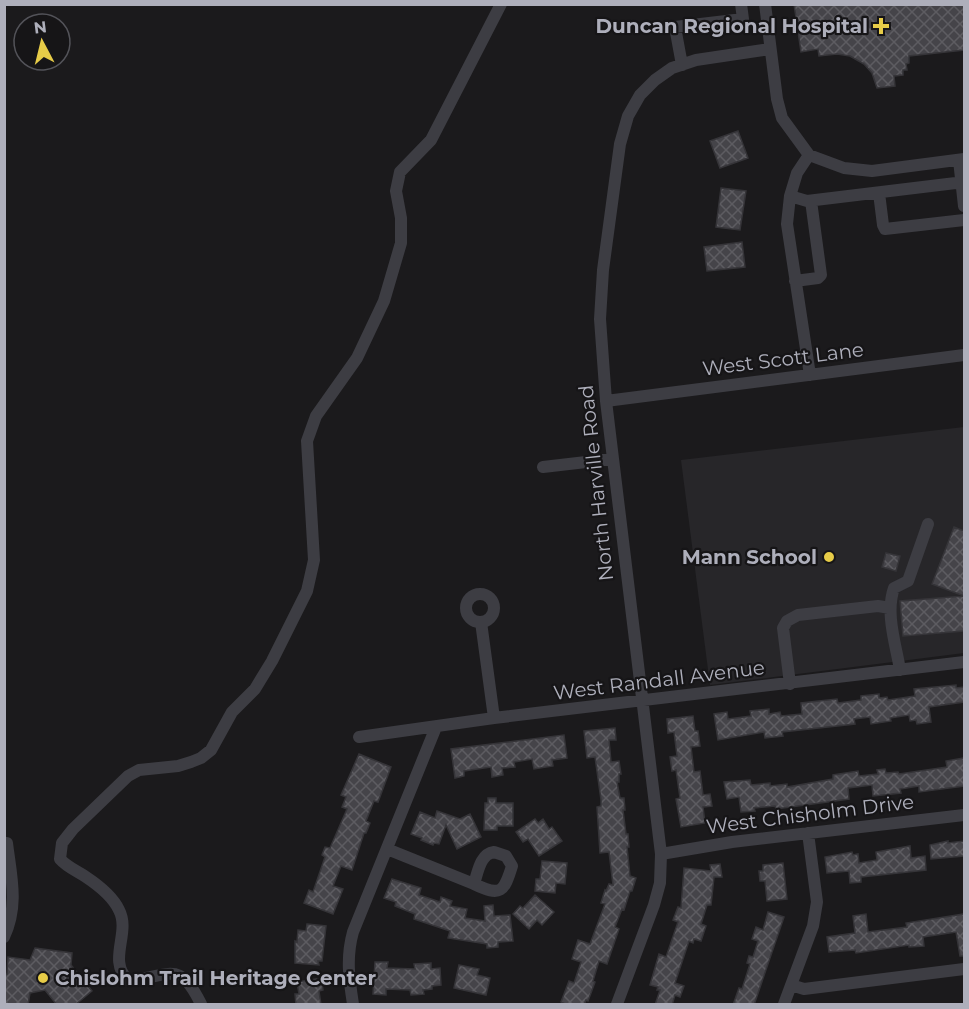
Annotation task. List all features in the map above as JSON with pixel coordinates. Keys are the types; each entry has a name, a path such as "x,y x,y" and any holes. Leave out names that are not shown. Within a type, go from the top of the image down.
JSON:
{"street":[{"path":"201,1005 189,982 181,976 172,973 128,980 122,974 117,959 123,928 118,908 113,900 86,877 60,859 62,843 73,829 128,776 139,770 178,766 201,758 211,750 232,712 255,689 272,661 307,591 314,560 307,441 316,416 357,358 384,301 401,243 401,218 396,191 400,172 430,141 501,4"},
{"path":"682,65 675,27 743,19 741,4"},
{"path":"765,4 777,99 782,118 809,155 844,168 879,170 962,159 964,206"},
{"name":"North Harville Road","path":"617,1005 654,905 660,883 661,854 612,459 600,319 603,270 620,144 628,116 640,95 672,68 696,60 770,49"},
{"path":"809,155 797,173 790,196 787,224 810,375"},
{"path":"879,170 885,229 964,220"},
{"path":"790,196 812,201 963,183"},
{"path":"795,281 818,278 821,275 812,201"},
{"name":"West Scott Lane","path":"606,401 964,356"},
{"path":"543,467 612,459"},
{"path":"900,670 890,608 894,588 908,581 928,524"},
{"path":"790,684 783,628 787,621 798,615 878,606 890,608"},
{"path":"482,622 494,718"},
{"name":"West Randall Avenue","path":"359,737 494,718 964,662"},
{"path":"353,1005 348,949 353,932 436,727"},
{"name":"West Chisholm Drive","path":"661,854 732,842 964,815"},
{"path":"784,1005 813,926 817,902 808,833"},
{"path":"4,843 7,843 14,900 8,915 4,937"},
{"path":"387,849 474,884"},
{"path":"791,985 804,989 964,969"}],"shaded area":[{"name":"Mann School","path":"964,427 964,653 710,685 681,460"}],"building":[{"name":"Duncan Regional Hospital","path":"794,4 964,4 964,50 909,56 909,63 906,64 907,70 903,70 903,75 894,76 895,86 877,88 872,73 864,64 850,56 837,54 819,56 818,49 801,52"},
{"path":"738,131 748,158 720,168 710,141"},
{"path":"721,188 746,191 740,230 716,227"},
{"path":"742,242 745,267 707,271 704,247"},
{"path":"954,527 964,531 964,596 932,584"},
{"path":"886,553 900,556 896,571 882,567"},
{"path":"964,596 964,631 903,636 900,601"},
{"path":"956,685 956,688 964,687 964,702 929,707 931,722 917,724 916,720 910,721 909,715 871,724 870,717 854,719 855,724 782,732 783,736 765,738 764,732 718,740 714,714 727,712 728,719 751,716 750,711 769,709 769,714 780,712 781,716 802,714 801,703 837,699 838,703 861,700 861,696 879,694 879,698 887,697 888,700 915,696 914,689"},
{"path":"693,716 700,746 691,747 694,772 700,771 703,795 710,794 712,806 703,807 705,823 681,827 676,799 680,798 676,770 672,771 670,757 677,756 674,732 668,733 667,719"},
{"path":"615,728 616,740 609,740 611,762 619,761 621,774 617,782 620,798 624,798 625,810 623,810 626,834 628,834 630,876 636,878 615,927 619,929 607,964 599,961 588,1001 586,1000 584,1005 567,1005 561,1002 569,981 574,983 581,962 572,959 578,940 590,944 605,904 601,903 605,890 609,884 613,885 609,852 600,853 597,807 601,806 601,800 595,757 587,758 584,731"},
{"path":"564,735 567,758 552,760 553,766 534,769 532,759 514,762 515,767 502,768 503,775 492,777 491,767 464,771 464,776 455,778 451,749"},
{"path":"359,754 391,767 378,802 374,801 366,821 370,823 364,833 352,870 341,866 333,886 343,889 333,914 304,903 309,890 313,892 325,857 322,855 325,847 330,848 347,809 342,807 346,797 341,795"},
{"path":"964,758 964,786 919,792 919,786 900,789 901,793 873,796 872,785 848,788 849,799 776,809 775,806 741,812 739,797 727,799 724,782 750,780 751,785 770,783 770,786 787,784 787,787 833,779 833,775 858,771 859,776 878,774 877,770 885,769 886,773 898,772 899,774 947,767 946,761"},
{"path":"488,798 496,798 496,803 513,803 513,826 497,826 497,830 484,830 485,803 488,803"},
{"path":"437,811 460,819 470,814 481,837 457,849 446,825 439,844 434,843 433,845 411,834 420,812 435,818"},
{"path":"535,819 538,823 543,819 549,829 552,827 562,841 539,856 528,839 523,842 516,832"},
{"path":"948,841 948,843 964,841 964,856 931,859 930,845"},
{"path":"910,846 911,858 925,856 926,870 861,877 861,882 850,883 849,871 827,873 825,857 852,852 853,855 858,854 859,863 877,860 876,852"},
{"path":"542,861 567,863 565,884 556,883 555,893 535,891 536,879 540,879"},
{"path":"783,863 787,899 767,901 765,881 760,881 759,871 763,871 763,865"},
{"path":"720,864 722,877 714,877 711,905 707,905 701,924 706,926 701,941 694,939 693,943 689,941 675,983 684,986 680,997 675,995 672,1005 655,1005 660,990 650,985 659,954 666,957 678,922 673,920 678,907 681,908 684,868 711,871 710,865"},
{"path":"392,879 421,888 419,895 440,902 441,897 452,901 450,906 467,909 465,918 485,921 484,906 493,905 494,916 510,915 513,941 498,942 498,947 487,948 487,944 448,938 450,931 414,919 415,914 395,906 396,902 384,898"},
{"path":"535,895 554,912 542,925 537,920 529,929 513,914 520,906 523,908"},
{"path":"768,912 784,917 754,1005 733,1005 739,988 742,989 750,964 747,963 749,956 753,957 758,941 752,939 756,927 763,930"},
{"path":"866,914 868,932 907,927 906,923 964,914 964,956 960,956 956,932 923,937 924,946 909,947 909,945 856,953 855,950 829,952 827,937 855,933 853,916"},
{"path":"307,924 326,926 322,961 318,961 319,965 295,963 295,941 297,942 298,930 306,931"},
{"name":"Chislohm Trail Heritage Center","path":"35,948 72,953 71,965 92,991 75,1005 57,1005 45,990 30,993 28,1005 4,1005 4,974 7,974 8,957 30,960"},
{"path":"375,962 388,962 387,968 415,969 414,964 431,963 431,969 440,968 441,985 423,990 424,994 411,995 410,990 386,989 386,995 373,994"},
{"path":"459,965 479,969 477,975 490,978 486,995 454,988"},
{"path":"321,978 323,990 319,991 321,1005 296,1005 295,994 299,994 297,982"}],"place":[{"name":"Duncan Regional Hospital","path":"881,26"},
{"name":"Mann School","path":"829,557"},
{"name":"Chislohm Trail Heritage Center","path":"43,978"}]}
